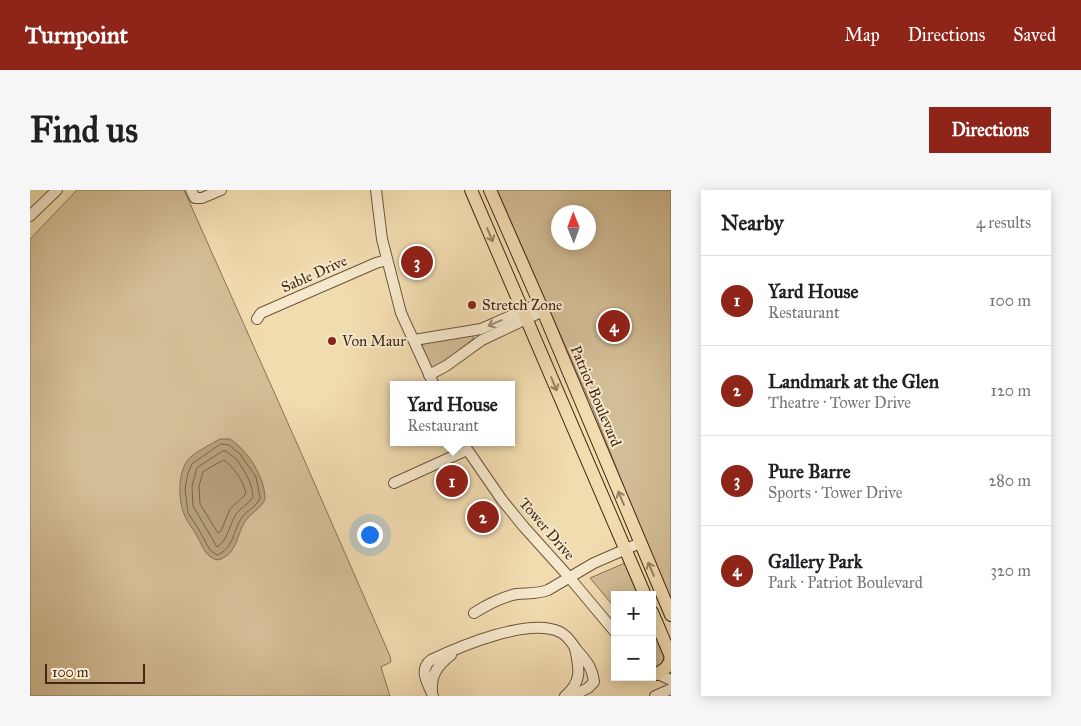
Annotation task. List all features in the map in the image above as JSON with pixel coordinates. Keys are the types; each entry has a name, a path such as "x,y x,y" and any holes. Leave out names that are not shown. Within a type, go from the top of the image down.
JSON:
{"main road":[{"path":"471,190 643,591"},
{"name":"Patriot Boulevard","path":"490,190 542,307 671,615"},
{"path":"656,621 671,656 670,663 666,668 656,672"}],"street":[{"path":"30,216 56,190"},
{"path":"190,190 195,198 202,198 221,190"},
{"path":"376,190 380,226 401,313 432,381"},
{"name":"Sable Drive","path":"257,319 262,312 387,260"},
{"path":"414,340 481,329 542,307"},
{"path":"429,375 524,315"},
{"path":"474,330 481,341"},
{"path":"394,483 464,446"},
{"name":"Tower Drive","path":"464,446 524,527 611,627"},
{"path":"474,613 491,602 504,597 540,593 594,563 640,543"},
{"path":"433,694 432,683 436,668 456,649 503,632 549,629 562,633 593,671 594,682 588,688 572,696"},
{"path":"566,696 578,681 579,668 575,647"},
{"path":"656,674 671,680"},
{"path":"655,696 671,689"}],"shaded area":[{"path":"77,190 184,190 390,656 391,662 381,667 390,696 30,696 30,239"},
{"path":"497,190 671,190 671,602 593,409"},
{"path":"474,335 473,339 441,365 430,367 422,342"},
{"path":"625,563 640,591 611,591 611,603 590,578"},
{"path":"656,631 669,665 656,668"}],"water":[{"path":"220,439 230,439 249,457 259,474 265,499 243,524 234,548 225,557 218,560 205,552 185,517 180,487 182,473 187,461"}],"place":[{"name":"Pure Barre","path":"417,262"},
{"name":"Stretch Zone","path":"472,305"},
{"name":"Gallery Park","path":"614,326"},
{"name":"Von Maur","path":"332,341"},
{"name":"Yard House","path":"452,481"},
{"name":"Landmark at the Glen","path":"483,517"}]}
